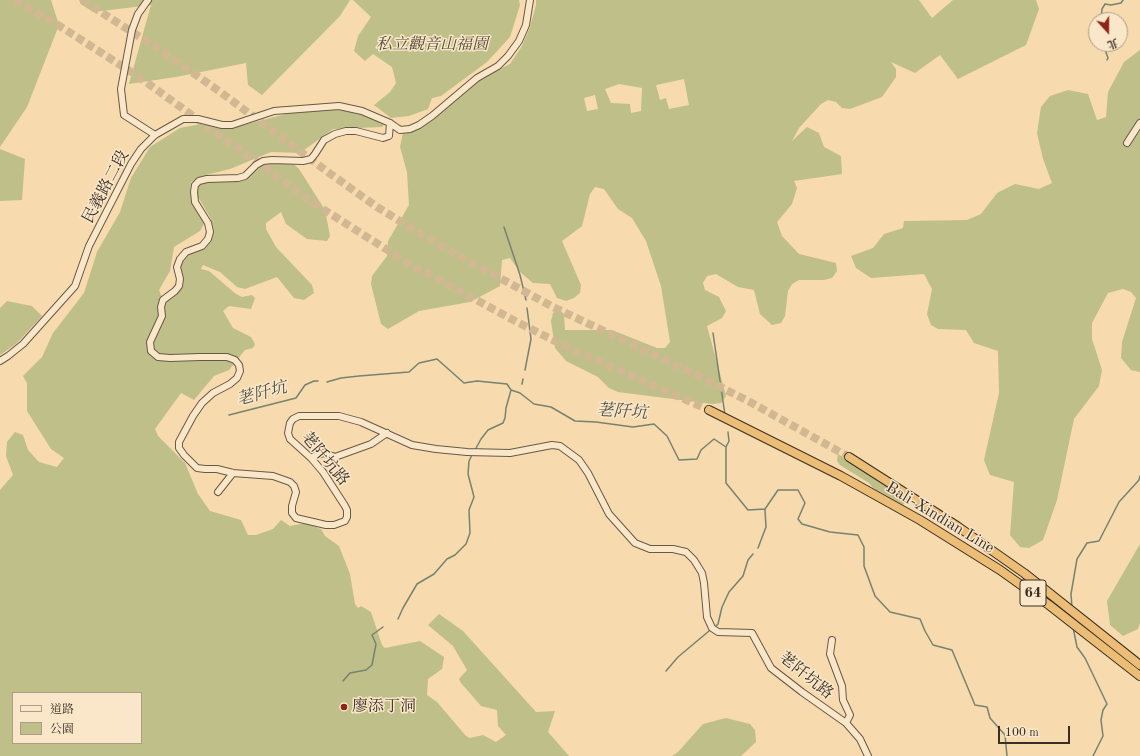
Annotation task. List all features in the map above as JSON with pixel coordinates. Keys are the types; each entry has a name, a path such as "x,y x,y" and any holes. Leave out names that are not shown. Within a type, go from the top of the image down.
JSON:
{"highway":[{"name":"Bali-Xindian Line","path":"709,410 842,476 920,520 1000,570 1050,605 1140,676"},
{"name":"Bali-Xindian Line","path":"849,457 957,526 1029,577 1140,665"}],"street":[{"path":"148,0 138,14 132,30 121,89 124,115 155,135"},
{"name":"民義路二段","path":"0,361 23,344 75,286 90,246 131,164 141,149 155,135 183,119 198,119 222,125 232,125 274,111 339,106 362,111 390,123 400,130 410,129 419,125 478,78 498,66 508,56 519,41 526,25 530,0"},
{"name":"荖阡坑路","path":"390,123 389,136 383,138 356,131 346,131 335,134 324,140 316,154 311,159 303,162 272,160 263,161 256,165 245,176 238,178 207,179 199,181 195,185 195,202 208,223 210,232 208,239 202,246 186,252 180,259 178,267 180,279 179,286 163,300 161,307 162,316 150,342 152,351 158,357 170,358 227,357 235,360 239,365 240,372 237,378 230,384 212,393 202,403 193,416 179,442 179,448 184,455 197,468 218,469 232,473 273,476 290,482 294,486 296,492 292,506 292,513 296,518 326,526 345,521 348,517 345,506 323,472 311,458 290,439 288,433 290,423 293,419 299,416 339,416 361,422 412,445 436,449 472,452 510,452 552,445 560,446 579,460 588,473 609,514 635,543 650,549 686,552 694,560 702,573 707,617 712,628 718,632 752,633 770,668 846,723 860,739 868,756"},
{"path":"1127,143 1140,123"},
{"path":"311,458 324,453 335,457 372,444 387,433"},
{"path":"218,492 232,473"},
{"path":"832,640 830,654 842,686 843,700 850,715 846,723"}],"green space":[{"path":"0,0 51,0 59,25 27,107 0,147"},
{"path":"79,0 350,0 340,16 262,95 248,85 246,63 176,77 129,84 151,5 93,12 81,4"},
{"name":"私立觀音山福園","path":"353,0 519,0 520,5 510,37 487,62 441,96 432,98 428,109 409,116 391,118 374,105 390,92 396,83 392,67 373,54 365,61 354,51 358,36 371,17"},
{"path":"536,0 919,0 932,18 953,0 1036,0 1039,9 1026,45 958,79 940,55 915,73 891,62 896,69 896,77 882,97 850,109 842,108 836,102 828,100 821,104 799,128 792,141 807,127 819,133 824,147 841,156 842,174 794,181 797,188 792,204 777,222 782,236 799,254 836,263 837,271 832,278 824,280 799,280 792,284 788,291 785,316 781,323 772,325 760,314 754,290 738,287 716,274 707,276 703,283 705,290 719,297 726,311 722,318 707,326 726,396 721,403 712,404 618,392 609,388 598,377 566,361 555,348 551,321 553,313 559,309 564,314 565,330 612,330 657,348 665,348 670,342 661,286 646,241 632,218 618,209 604,189 595,187 590,194 582,226 562,241 581,285 580,293 574,298 566,301 557,298 550,284 533,283 520,272 510,258 502,260 500,286 470,302 419,311 388,329 381,324 371,284 372,276 387,256 388,241 409,205 407,172 400,147 403,132 459,96 479,79 510,64 522,46 530,27","holes":["684,79 689,105 669,109 666,98 660,100 656,85","619,84 642,88 641,111 631,113 630,104 611,103 605,89","595,95 598,109 587,111 584,98"]},
{"path":"1140,50 1140,372 1131,370 1121,358 1122,342 1136,298 1131,292 1123,289 1108,293 1092,323 1092,339 1102,370 1099,386 1074,419 1057,500 1043,540 1029,548 1020,547 1010,535 1014,482 990,475 984,460 999,393 998,351 974,343 966,330 938,329 931,325 927,314 932,289 924,274 871,278 856,268 851,256 873,248 884,234 903,228 904,221 967,220 981,214 997,193 1015,184 1039,189 1052,183 1043,159 1037,133 1041,107 1050,96 1068,90 1088,94 1097,120 1106,117 1108,92 1124,62"},
{"path":"326,107 381,117 387,121 382,127 333,129 300,153 271,152 230,169 202,176 191,182 190,194 204,224 200,231 174,247 170,271 159,290 163,300 181,282 179,264 182,255 206,239 211,228 211,219 194,190 199,183 244,175 258,162 288,159 299,169 325,210 330,236 327,241 307,239 286,224 281,212 266,223 266,229 276,247 312,285 314,293 304,300 294,298 277,277 245,289 237,287 220,272 203,265 201,269 209,271 236,294 242,297 252,295 255,298 251,309 229,306 223,311 233,328 251,337 255,344 253,348 245,350 229,370 214,376 194,400 181,393 155,429 158,436 185,463 198,494 210,511 241,520 248,535 256,535 273,529 281,520 290,526 306,523 321,529 325,536 339,546 350,574 355,604 358,608 361,606 371,612 382,645 385,648 420,641 444,657 442,669 428,679 427,695 437,702 466,736 470,738 483,735 496,742 506,735 498,726 497,710 481,706 461,683 459,679 467,670 453,646 428,625 439,614 463,631 536,712 555,711 548,732 569,756 0,756 0,490 13,475 6,456 7,442 15,432 23,435 28,450 39,462 57,467 64,458 51,449 27,411 27,383 23,376 42,357 53,333 84,293 97,252 120,212 131,178 150,147 180,128 201,124 228,129 309,108"},
{"path":"0,149 25,159 22,200 0,201"},
{"path":"7,301 32,306 42,316 16,344 0,355 0,308"},
{"path":"838,454 907,500 903,505 873,488 869,483 840,465 837,461"},
{"path":"1140,544 1140,623 1138,629 1123,636 1110,625 1107,601"},
{"path":"726,718 750,724 755,730 756,742 741,756 672,756 678,752 703,724"}],"waterway":[{"path":"1102,12 1105,4 1111,5 1121,3 1123,0"},
{"path":"1106,52 1108,58 1107,60"},
{"path":"504,227 520,275 526,300"},
{"path":"525,370 531,339 527,308"},
{"path":"713,333 725,415"},
{"name":"荖阡坑","path":"327,382 341,378 409,372 419,363 437,359 464,383 477,381 507,384 511,390 520,393 534,404 551,407 575,421 633,427 654,424 667,436 679,460 697,459 701,450 714,439 726,447 726,483 748,510 765,509 778,490 798,490 805,503 798,519 802,524 830,532 858,535 864,547 864,566 875,596 890,612 920,619 933,645 952,650 975,705 987,707 990,718 1005,735 1007,756"},
{"path":"522,384 523,379"},
{"name":"荖阡坑","path":"229,415 296,398 305,385 318,381"},
{"path":"475,450 488,430 503,423 511,390"},
{"path":"726,447 729,441 728,432"},
{"path":"398,619 417,584 434,574 447,559 455,555 466,544 470,533 469,510 474,497 468,474 469,461 472,455"},
{"path":"1072,608 1071,594 1077,559 1087,543 1099,541 1119,502 1139,480 1140,476"},
{"path":"758,548 766,527 765,510"},
{"path":"716,626 729,592 743,576 748,560 753,554"},
{"path":"343,681 350,673 366,670 372,665 376,644 372,635 383,627"},
{"path":"1073,627 1077,647 1085,658 1107,704 1103,710 1101,720 1103,736 1093,756"},
{"path":"666,671 678,657 709,631"}],"tunnel":[{"path":"15,0 55,23 139,77 315,204 408,263 517,322 569,348 709,410"},
{"path":"82,0 157,48 219,91 377,207 434,242 553,307 699,376 750,402 849,457"}],"place":[{"name":"廖添丁洞","path":"344,707"}]}
